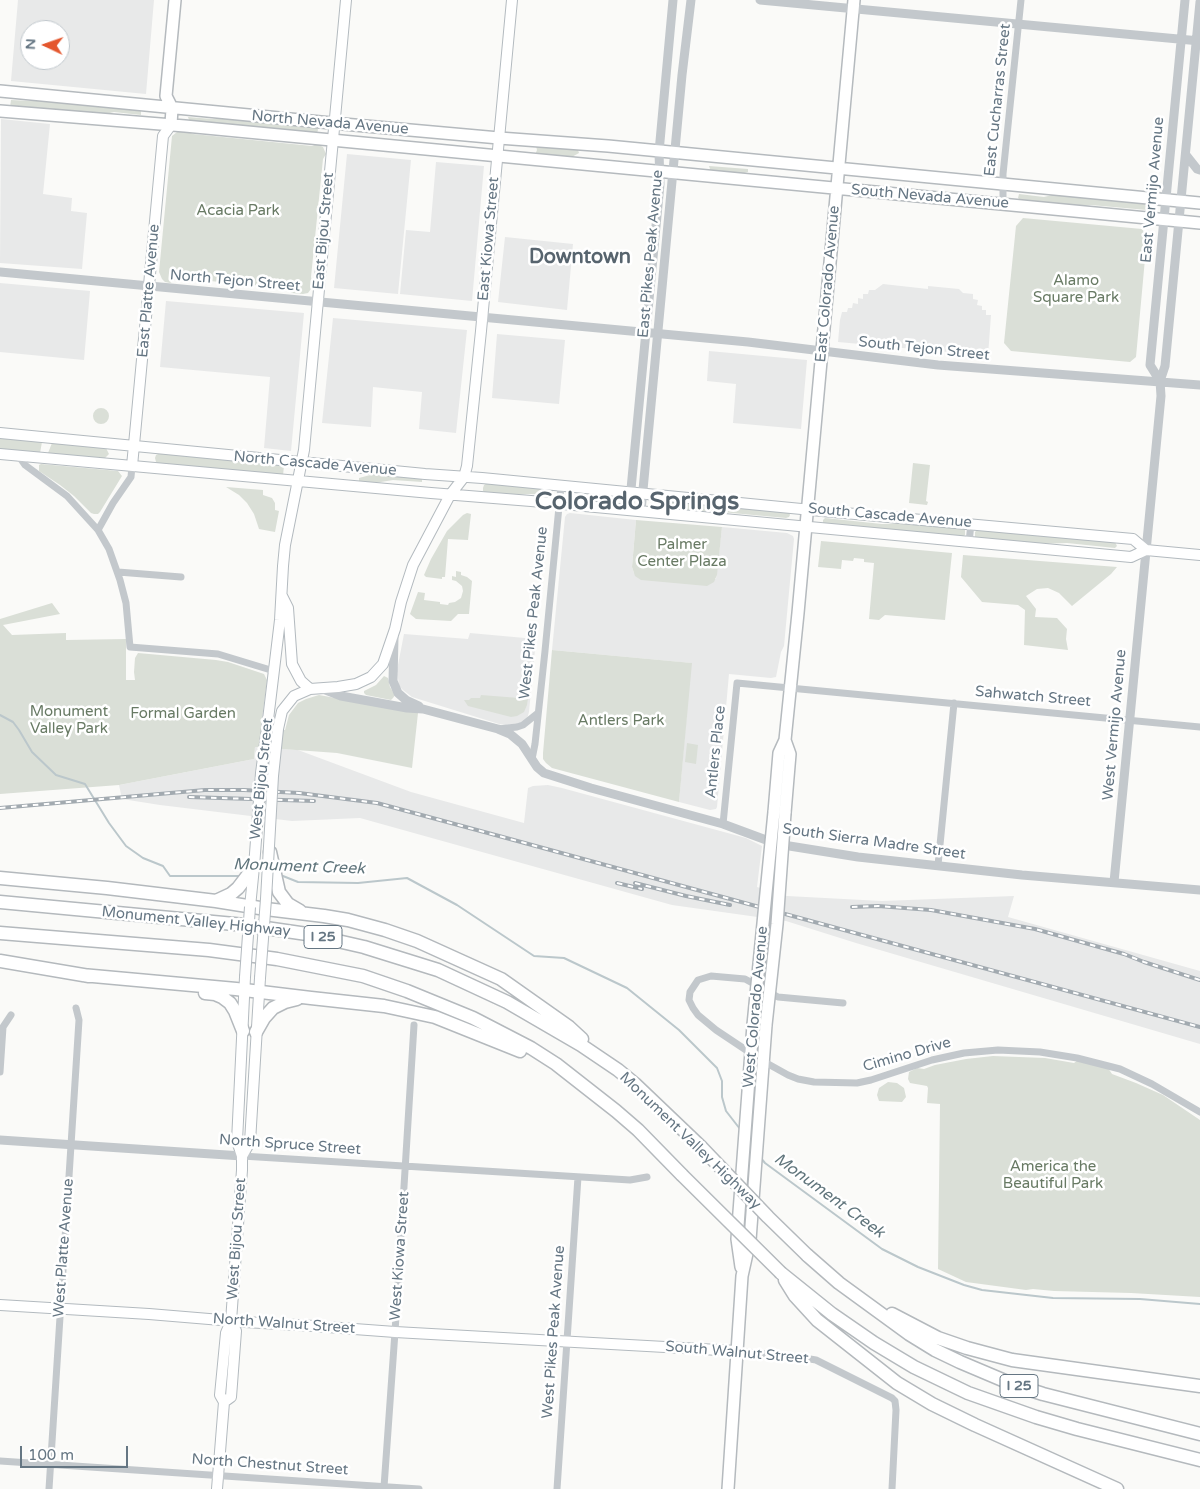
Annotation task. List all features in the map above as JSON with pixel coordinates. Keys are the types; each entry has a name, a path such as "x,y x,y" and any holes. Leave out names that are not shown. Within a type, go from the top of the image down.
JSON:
{"highway":[{"path":"269,849 279,892 288,904 304,913"},
{"path":"216,901 232,894 254,867"},
{"path":"0,878 216,901 348,920 385,930 417,941 501,979 569,1027 618,1070"},
{"name":"Monument Valley Highway","path":"0,902 264,928 307,934 364,947 438,970 472,985 546,1024 618,1070 655,1102 700,1146 807,1255 839,1283 909,1334 935,1350 987,1374 1043,1394 1200,1434"},
{"name":"Monument Valley Highway","path":"0,933 219,952 277,959 363,976 424,997 473,1018 531,1048 556,1064 594,1093 638,1130 781,1273 832,1314 874,1343 914,1367 968,1393 1036,1417 1106,1437 1200,1460"},
{"path":"0,961 122,984 215,994 230,1003 250,1032 278,1004 310,998"},
{"path":"82,975 245,983 259,992 384,1006 435,1017 506,1044 594,1093"},
{"path":"781,1273 795,1296 817,1320 897,1382 932,1404 975,1425 1117,1489"},
{"path":"856,1296 938,1338 996,1356 1051,1366 1200,1386"}],"main road":[{"path":"166,96 158,106 156,124 163,136 171,125 172,108 166,96 175,0"},
{"name":"East Bijou Street","path":"302,463 346,0"},
{"name":"East Kiowa Street","path":"464,477 467,466 482,318 512,0"},
{"name":"East Colorado Avenue","path":"807,509 854,4"},
{"name":"North Nevada Avenue","path":"0,91 659,152"},
{"name":"North Nevada Avenue","path":"0,111 171,125 659,172"},
{"name":"East Platte Avenue","path":"134,446 163,136"},
{"path":"583,165 585,155 588,152 608,146"},
{"name":"South Nevada Avenue","path":"659,152 1200,203"},
{"name":"South Nevada Avenue","path":"659,172 1200,223"},
{"name":"North Cascade Avenue","path":"0,433 630,493"},
{"path":"132,466 134,446"},
{"name":"North Cascade Avenue","path":"0,454 629,510"},
{"name":"West Bijou Street","path":"217,1489 224,1402 231,1397 236,1331 231,1321 242,1156 250,1142 250,1032 245,983 261,773 274,671 282,566 302,463"},
{"path":"281,595 288,608 292,664 301,681 315,688 338,687 356,684 371,677 383,664 413,565 450,495 464,477"},
{"name":"South Cascade Avenue","path":"630,493 1133,539 1146,550"},
{"name":"West Colorado Avenue","path":"728,1489 742,1276 750,1240 763,1062 776,924 779,753 785,740 807,509"},
{"name":"South Cascade Avenue","path":"629,510 1131,557 1146,550 1200,555"},
{"name":"West Bijou Street","path":"250,1032 259,992 266,909 272,776 278,730 282,711 287,703 294,696 315,688"},
{"name":"West Colorado Avenue","path":"742,1276 737,1239 751,1054 779,812"},
{"name":"North Walnut Street","path":"0,1305 395,1332 568,1341"},
{"name":"South Walnut Street","path":"568,1341 736,1351"}],"street":[{"name":"East Pikes Peak Avenue","path":"629,510 660,184 659,152 673,0"},
{"name":"East Pikes Peak Avenue","path":"641,511 682,75 691,0"},
{"path":"760,0 854,4 1019,24 1198,41"},
{"name":"East Cucharras Street","path":"1004,204 1003,184 1021,0"},
{"name":"East Vermijo Avenue","path":"1160,381 1150,365 1185,0"},
{"name":"East Vermijo Avenue","path":"1143,572 1161,396 1160,381 1165,366 1180,201 1198,41 1200,2"},
{"path":"1186,155 1196,169 1200,170"},
{"path":"653,258 665,259"},
{"name":"North Tejon Street","path":"0,272 646,333"},
{"name":"South Tejon Street","path":"646,333 748,342 966,368 1200,385"},
{"path":"635,445 647,446"},
{"path":"18,455 25,465 67,496 98,530 118,572 126,603 130,647 218,654 274,671"},
{"path":"98,530 113,503 131,477 132,466"},
{"name":"West Pikes Peak Avenue","path":"532,758 561,486"},
{"path":"969,542 971,524"},
{"path":"118,572 182,577"},
{"name":"West Vermijo Avenue","path":"1114,882 1143,572"},
{"path":"395,629 393,680 398,693 406,700 424,709"},
{"name":"Antlers Place","path":"723,824 737,683 790,688"},
{"path":"315,688 341,696 407,708 424,709"},
{"name":"Sahwatch Street","path":"790,688 1200,727"},
{"path":"938,865 954,703"},
{"name":"South Sierra Madre Street","path":"424,709 510,734 522,744 541,771 550,776 723,824 778,844 858,857 1022,875 1200,890"},
{"name":"West Pikes Peak Avenue","path":"498,729 523,725 538,713"},
{"name":"Cimino Drive","path":"843,1003 778,997 745,979 711,976 698,980 689,996 690,1004 698,1015 729,1040 763,1062 798,1079 814,1082 859,1082 871,1080 932,1060 964,1053 998,1050 1040,1052 1078,1058 1120,1069 1172,1094 1200,1112"},
{"name":"West Platte Avenue","path":"49,1489 79,1020 76,1008"},
{"path":"0,1072 3,1027 11,1015"},
{"name":"West Kiowa Street","path":"384,1487 414,1025"},
{"name":"North Spruce Street","path":"0,1140 578,1177 630,1180 647,1178"},
{"name":"West Pikes Peak Avenue","path":"557,1489 578,1177"},
{"name":"South Walnut Street","path":"736,1351 798,1356 816,1360 886,1394 895,1402 896,1410 892,1489"},
{"name":"North Chestnut Street","path":"0,1461 218,1475 375,1488 419,1489"}],"shaded area":[{"path":"18,0 154,0 146,94 11,81"},
{"path":"1,119 50,124 43,194 72,198 71,211 87,213 82,269 0,263"},
{"path":"347,154 411,160 398,294 334,288"},
{"path":"436,162 484,166 472,301 400,294 406,230 430,232"},
{"path":"505,237 573,244 567,310 498,302"},
{"path":"0,283 90,291 84,360 0,352"},
{"path":"883,284 928,289 928,286 959,289 963,293 973,294 973,299 978,300 977,305 982,306 982,310 986,310 986,315 991,315 988,356 968,355 963,351 957,356 951,350 948,352 869,345 865,340 860,344 838,342 842,312 847,312 848,308 852,308 853,303 858,304 858,298 863,299 863,294 868,294 869,290 875,290"},
{"path":"166,301 304,313 291,451 264,448 270,377 160,367"},
{"path":"333,318 467,330 456,433 419,429 422,392 373,387 371,427 322,423"},
{"path":"497,334 565,340 559,404 492,398"},
{"path":"709,351 807,360 801,429 733,423 736,384 707,381"},
{"path":"570,513 636,520 632,567 634,573 716,579 722,527 787,533 793,536 784,646 776,677 729,674 716,809 710,810 679,802 691,663 552,650 565,517"},
{"path":"470,633 536,639 529,712 527,719 519,724 499,724 412,697 399,686 397,670 404,634 468,639"},
{"path":"255,747 298,750 411,792 524,823 528,788 548,785 746,838 762,846 757,887 787,896 882,901 1014,896 1008,917 1200,971 1200,1044 786,921 672,905 360,818 292,821 122,799 119,785 254,759"}],"green space":[{"path":"46,99 139,109 141,115 114,112 102,115 10,107 11,100 31,101"},
{"path":"188,117 212,119 224,117 317,127 318,130 317,133 190,123"},
{"name":"Acacia Park","path":"187,131 193,134 312,146 317,144 323,147 326,154 323,159 311,277 313,286 308,293 292,293 284,288 178,278 170,283 162,279 159,272 172,136 177,132"},
{"path":"536,146 578,150 579,153 570,158 535,155"},
{"path":"709,166 748,169 748,172 740,174 708,172"},
{"path":"1019,194 1044,197 1056,194 1145,203 1149,209 1091,205 1078,207 1021,201 1018,198"},
{"name":"Alamo Square Park","path":"1023,218 1142,229 1147,237 1136,357 1130,362 1011,351 1004,343 1016,226"},
{"path":"101,408 107,410 109,416 107,422 101,424 95,422 93,416 95,410"},
{"path":"0,438 42,442 40,453 0,449"},
{"path":"52,443 106,448 109,454 104,459 48,453"},
{"path":"160,453 284,465 283,476 158,464 155,458"},
{"path":"913,463 930,465 927,505 909,503"},
{"path":"39,465 118,471 122,476 100,512 94,514 60,485 39,471"},
{"path":"374,474 422,478 422,482 393,480 359,483 359,478"},
{"path":"487,483 553,490 550,495 486,493 483,491 483,488"},
{"path":"226,487 263,490 263,495 272,498 275,503 275,510 279,511 275,532 259,529 254,514 247,503 239,495"},
{"path":"663,500 789,512 790,515 786,518 710,511 662,510 659,504"},
{"path":"467,513 471,514 468,540 448,539 445,577 442,577 442,579 426,577 424,575 431,559 447,531"},
{"path":"825,518 882,524 915,523 964,528 965,535 962,537 825,524 823,520"},
{"name":"Palmer Center Plaza","path":"636,520 722,527 717,575 714,582 707,586 641,580 635,576 632,567"},
{"path":"978,529 1115,542 1117,546 1115,548 1067,543 1037,544 990,540 975,537 975,532"},
{"path":"821,541 952,553 945,620 885,615 879,620 869,619 874,563 854,558 853,561 842,560 841,569 818,567"},
{"path":"963,555 1117,567 1072,606 1059,593 1048,588 1037,589 1026,596 1036,609 1035,617 1057,618 1067,629 1068,650 1024,645 1025,610 1018,605 982,602 961,577"},
{"path":"456,571 461,572 461,575 472,581 469,614 458,614 451,621 416,619 410,614 418,592 425,593 424,600 440,602 440,604 448,605 461,598 462,586 452,580 452,576 456,577"},
{"name":"Monument Valley Park","path":"52,603 60,614 3,625 12,635 66,633 66,640 126,639 126,680 135,680 135,658 138,653 228,662 264,674 267,680 261,727 285,730 289,715 298,703 319,695 418,713 412,768 337,753 255,747 254,759 119,785 0,794 0,619"},
{"name":"Antlers Park","path":"552,650 692,663 679,802 552,768 546,763 543,759 543,753"},
{"path":"384,676 388,678 390,687 395,695 391,700 364,693 364,691 376,685"},
{"path":"522,677 526,677 530,684 527,705 524,712 517,716 511,717 468,706 464,700 480,698 481,695 519,698"},
{"path":"687,743 698,745 696,764 685,762"},
{"name":"America the Beautiful Park","path":"993,1056 1045,1058 1074,1063 1078,1060 1108,1068 1112,1074 1163,1095 1200,1120 1200,1297 1026,1290 966,1282 938,1269 940,1104 927,1103 927,1086 910,1083 908,1079 909,1072 917,1068 924,1069 966,1059"},
{"path":"888,1082 897,1083 904,1088 906,1097 902,1102 879,1101 877,1095 879,1088"}],"waterway":[{"name":"Monument Creek","path":"0,715 13,722 32,752 56,775 85,784 126,846 143,858 163,866 170,876 240,876"},
{"name":"Monument Creek","path":"280,876 298,882 358,883 407,878 457,905 534,956 564,958 627,988 679,1030 717,1068 722,1081 722,1097 726,1111 740,1129"},
{"name":"Monument Creek","path":"760,1157 765,1163 882,1249 918,1267 964,1285 982,1290 1053,1298 1140,1299 1200,1304"}],"railway":[{"path":"0,808 205,790 299,793 377,803 1200,1027"},
{"path":"189,797 314,801"},
{"path":"617,883 642,889"},
{"path":"635,883 730,905"},
{"path":"852,907 878,906 931,910 1035,929 1124,954 1200,980"}],"district":[{"name":"Downtown","path":"580,258"},
{"name":"Colorado Springs","path":"637,502"}],"park label":[{"name":"Formal Garden","path":"183,714"}]}
